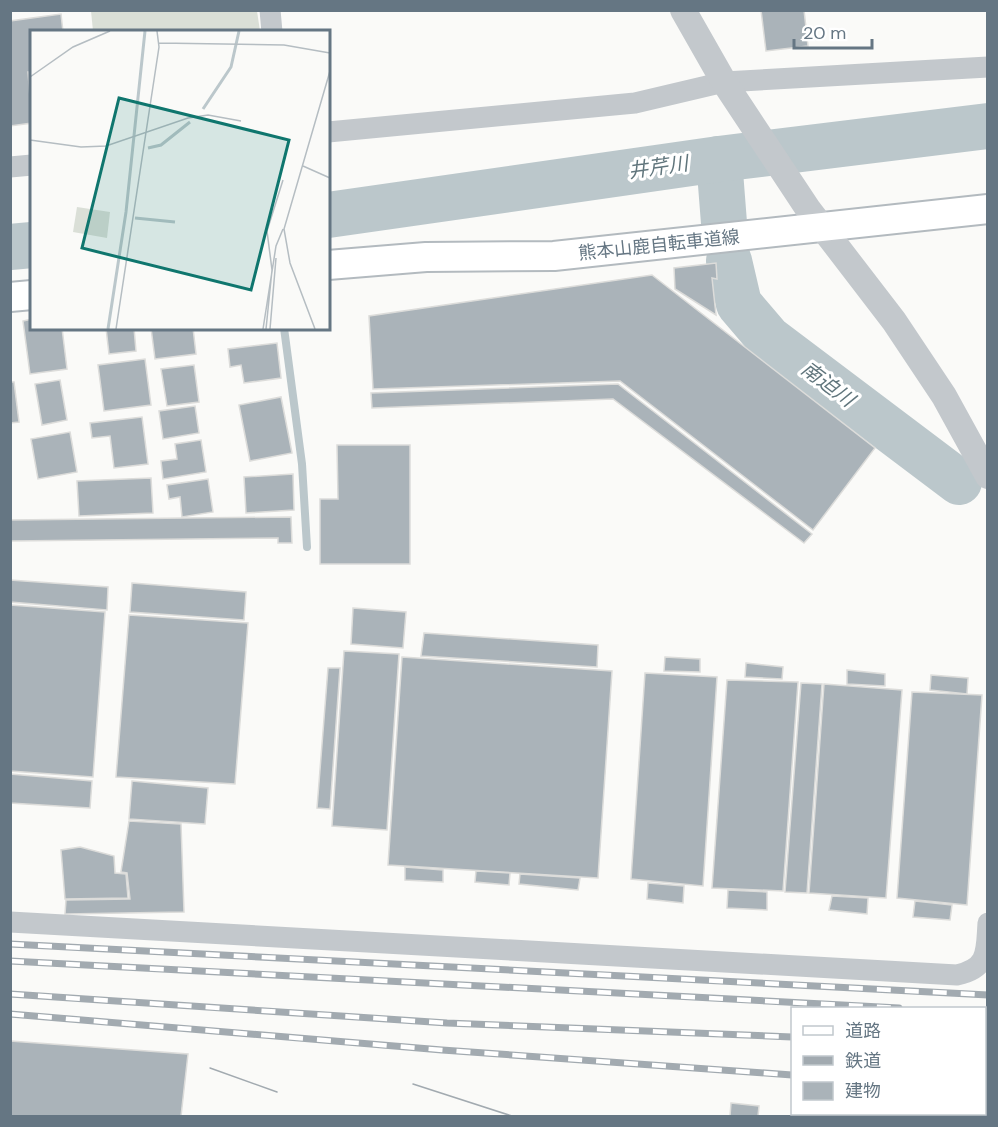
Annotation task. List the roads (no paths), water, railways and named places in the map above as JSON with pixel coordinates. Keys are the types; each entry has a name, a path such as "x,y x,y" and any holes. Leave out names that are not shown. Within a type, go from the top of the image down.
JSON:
{"main road":[{"name":"熊本山鹿自転車道線","path":"330,265 426,257 554,256 816,218 987,209"},
{"path":"10,297 30,295"}],"street":[{"path":"270,10 272,30"},
{"path":"683,10 729,88 816,218 894,321 944,396 987,476"},
{"path":"330,132 635,104 729,88 987,67"},
{"path":"10,167 30,165"},
{"path":"10,922 957,975 970,972 981,964 986,949 987,923"}],"waterway":[{"name":"井芹川","path":"330,215 719,159 988,126"},
{"name":"南迫川","path":"719,159 724,223"},
{"name":"井芹川","path":"10,247 30,245"},
{"name":"南迫川","path":"729,261 739,304 768,338 959,482"},
{"path":"284,330 302,464 307,547"}],"tram line":[{"path":"210,1068 277,1092"},
{"path":"413,1084 512,1116"}],"railway":[{"path":"10,944 988,995"},
{"path":"10,961 880,1007"},
{"path":"10,994 447,1023 791,1037"},
{"path":"10,1014 442,1050 791,1075"}]}
